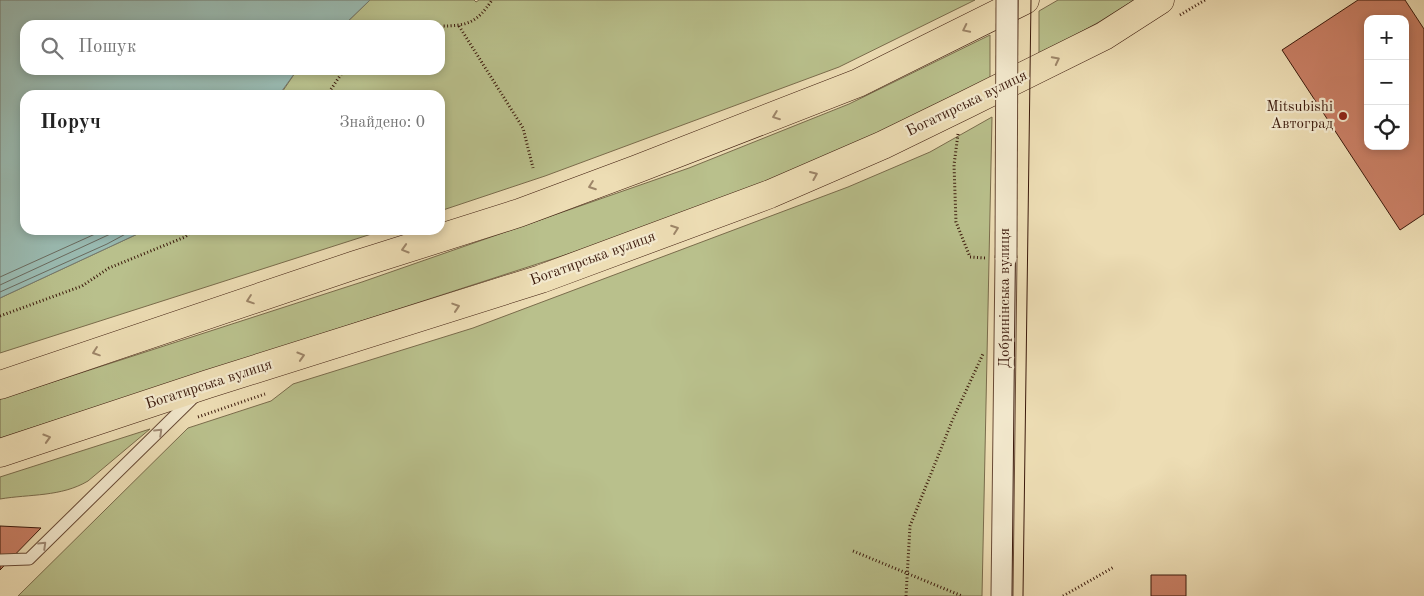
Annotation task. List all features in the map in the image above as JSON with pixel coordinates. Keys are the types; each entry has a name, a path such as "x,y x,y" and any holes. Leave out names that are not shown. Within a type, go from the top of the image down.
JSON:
{"main road":[{"path":"0,385 356,265 519,213 637,169 858,83 1026,0"},
{"name":"Богатирська вулиця","path":"0,453 208,384 379,332 541,279 770,194 883,146 968,104 1104,36 1160,0"}],"street":[{"name":"Добринінська вулиця","path":"1002,596 1003,534 997,258 1007,0"}],"lane":[{"path":"0,560 29,559 208,384"}],"path":[{"path":"445,26 459,26 481,16 492,0"},
{"path":"459,26 524,128 532,168"},
{"path":"330,90 341,75"},
{"path":"958,129 954,165 956,222 970,257 997,258"},
{"path":"0,316 82,286 109,268 186,235"},
{"path":"906,596 910,526 952,422 987,346"},
{"path":"853,552 962,596"},
{"path":"1064,596 1114,567"}],"green space":[{"path":"370,0 474,0 476,2 479,0 975,0 839,67 545,176 445,209 445,90 283,90 294,75 445,75 445,20 349,20"},
{"path":"1058,0 1134,0 1099,22 1039,55 1039,11"},
{"path":"990,35 990,81 862,141 704,210 0,438 0,399 362,282 689,168 849,104"},
{"path":"992,117 982,596 18,596 188,428 271,401 293,384 473,328 848,187 930,152"},
{"path":"135,235 368,235 0,353 0,298"},
{"path":"150,429 88,481 78,486 45,494 0,499 0,477"}],"water":[{"path":"0,0 370,0 349,20 20,20 20,75 293,75 283,90 20,90 20,235 135,235 0,298"}],"building":[{"path":"1358,0 1405,0 1424,29 1424,214 1400,230 1282,50"},
{"path":"0,526 41,528 0,570"},
{"path":"1151,575 1186,575 1186,596 1151,596"}],"tram line":[{"path":"1012,596 1018,0"},
{"path":"1023,596 1031,0"}],"place":[{"name":"Mitsubishi Автоград","path":"1343,116"}]}
